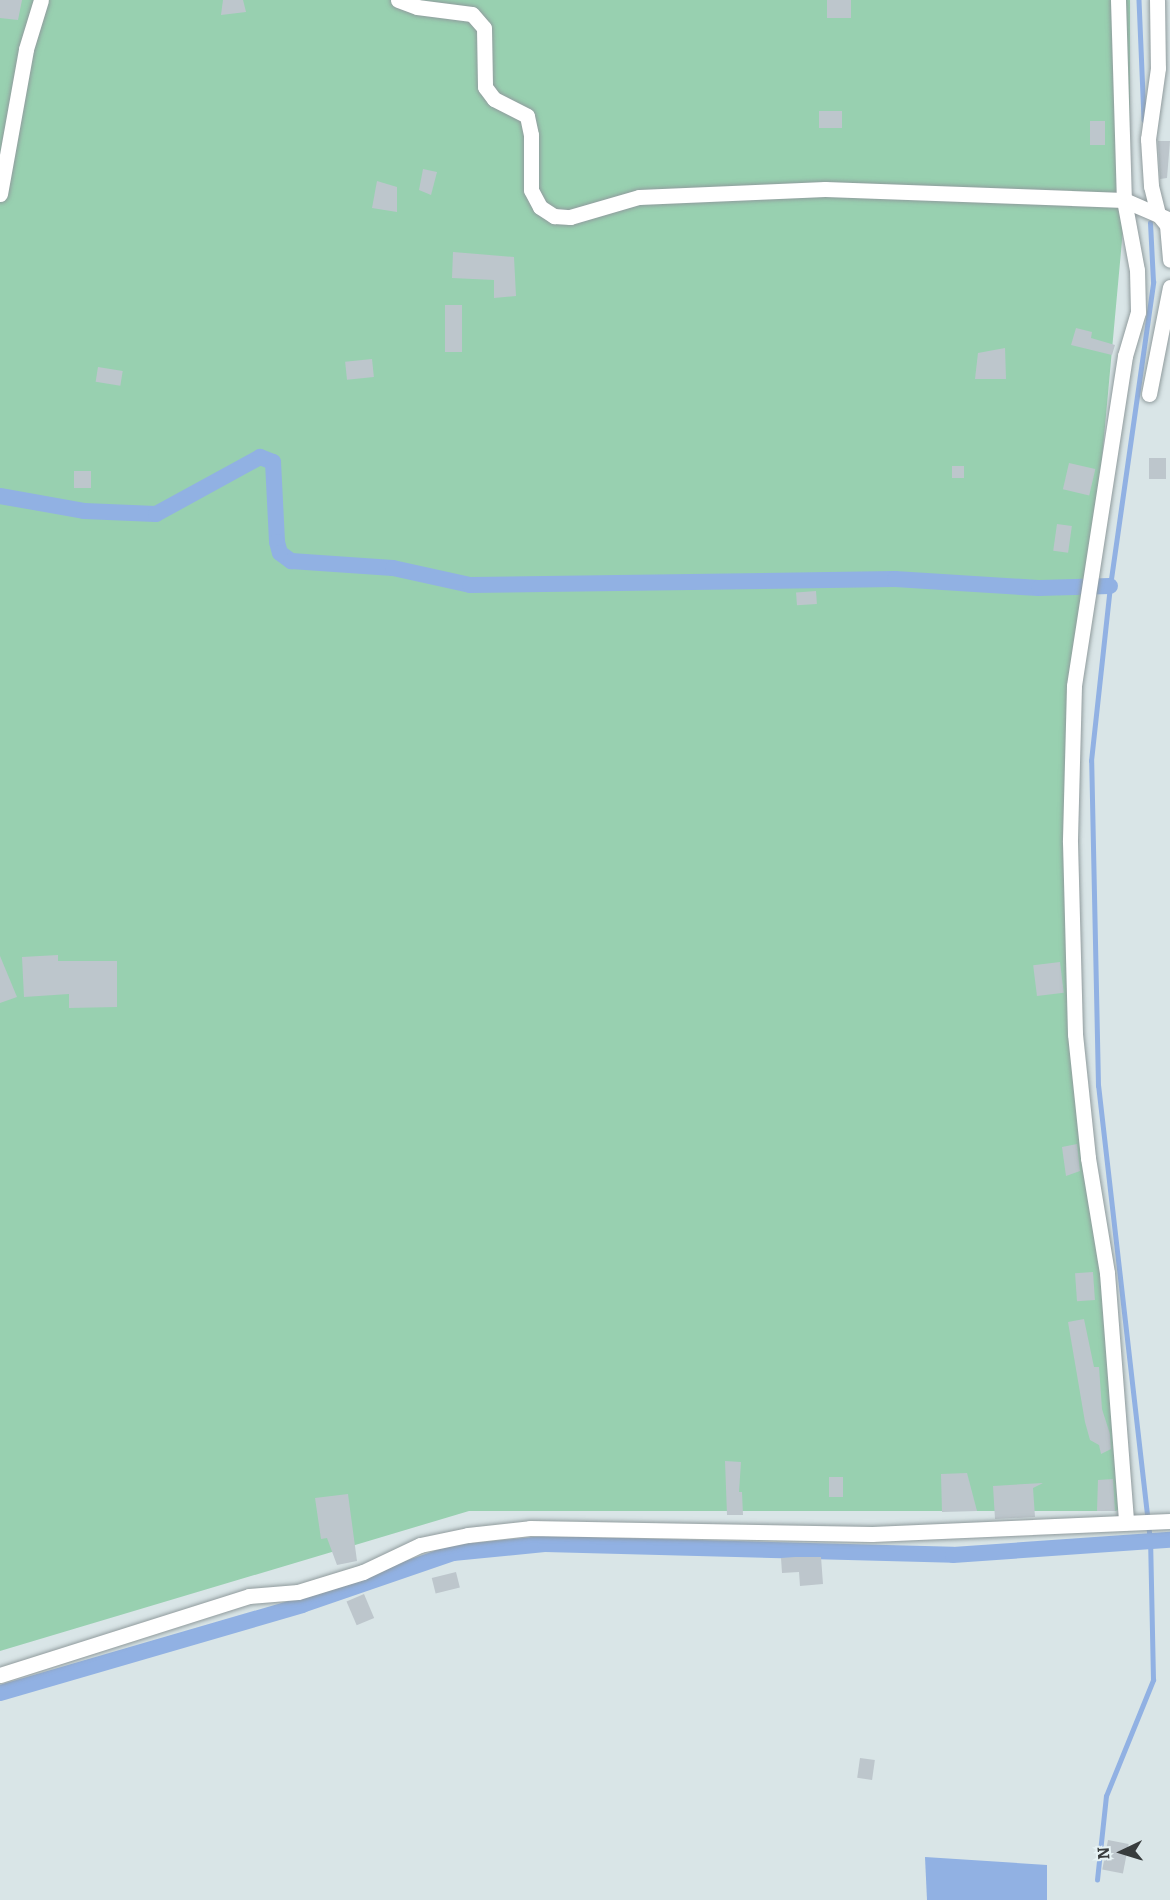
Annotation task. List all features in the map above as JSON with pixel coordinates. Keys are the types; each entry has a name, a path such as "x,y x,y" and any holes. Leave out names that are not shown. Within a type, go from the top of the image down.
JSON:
{"street":[{"path":"0,194 26,49 41,0"},
{"path":"398,0 417,7 472,14 484,28 485,87 494,99 527,116 531,135 531,190 540,207 554,216 570,217 639,197 825,189 1129,202 1161,215"},
{"path":"1118,0 1129,202 1137,270 1138,312 1125,356 1074,686 1070,842 1075,1034 1088,1158 1107,1273 1131,1522"},
{"path":"1157,0 1158,68 1148,139 1151,186 1167,225 1170,261"},
{"path":"1149,394 1170,287"},
{"path":"0,1675 249,1596 298,1592 341,1579 420,1545 468,1535 530,1528 872,1534 1166,1521"}],"green space":[{"path":"0,0 1130,0 1130,153 1075,754 1082,1025 1131,1507 1115,1511 469,1511 0,1651"}],"water":[{"path":"925,1857 1047,1865 1047,1900 927,1900"}],"building":[{"path":"0,0 22,0 18,20 0,18"},
{"path":"223,0 243,0 246,12 221,15"},
{"path":"827,0 851,0 851,18 827,18"},
{"path":"819,111 842,111 842,128 819,128"},
{"path":"1090,121 1105,121 1105,145 1090,145"},
{"path":"1158,141 1170,141 1167,178 1160,179"},
{"path":"423,169 437,172 431,195 419,190"},
{"path":"377,181 397,187 397,212 372,208"},
{"path":"453,252 514,257 516,296 494,298 494,280 452,278"},
{"path":"445,305 462,305 462,352 445,352"},
{"path":"1076,328 1092,332 1091,338 1115,345 1112,355 1071,345"},
{"path":"1005,348 1006,379 975,379 978,353"},
{"path":"372,359 374,377 347,380 345,362"},
{"path":"98,367 123,371 120,386 96,382"},
{"path":"1149,458 1166,458 1166,479 1149,479"},
{"path":"1069,463 1095,469 1089,495 1063,489"},
{"path":"952,466 964,466 964,478 952,478"},
{"path":"74,471 91,471 91,488 74,488"},
{"path":"1057,524 1072,526 1068,553 1053,551"},
{"path":"816,591 817,604 797,605 796,592"},
{"path":"58,955 58,961 117,961 117,1007 69,1008 69,994 24,997 22,957"},
{"path":"0,956 17,997 0,1003"},
{"path":"1060,962 1064,993 1037,996 1033,965"},
{"path":"1077,1144 1080,1171 1066,1176 1062,1147"},
{"path":"1093,1272 1095,1300 1077,1301 1075,1273"},
{"path":"1084,1319 1094,1367 1099,1367 1102,1409 1110,1434 1111,1449 1101,1454 1099,1445 1090,1440 1085,1422 1068,1322"},
{"path":"725,1461 741,1462 739,1492 742,1492 743,1515 727,1515"},
{"path":"967,1473 977,1511 942,1512 941,1474"},
{"path":"829,1477 843,1477 843,1497 829,1497"},
{"path":"1113,1479 1115,1511 1097,1511 1098,1480"},
{"path":"1043,1483 1033,1488 1035,1517 995,1519 993,1486"},
{"path":"348,1494 357,1561 337,1565 327,1538 321,1539 315,1498"},
{"path":"821,1557 823,1584 800,1586 799,1572 782,1573 781,1558"},
{"path":"456,1572 460,1588 436,1594 432,1578"},
{"path":"364,1594 374,1618 357,1625 347,1601"},
{"path":"860,1758 875,1760 872,1780 857,1778"},
{"path":"1108,1840 1129,1844 1123,1873 1102,1869"}],"waterway":[{"path":"1139,0 1144,120"},
{"path":"1097,1880 1106,1796 1153,1680 1150,1541 1098,1086 1091,761 1110,586 1153,282 1150,223"},
{"path":"0,496 84,511 156,514 260,457 273,462 277,542 280,553 291,561 393,568 470,585 895,579 1039,588 1110,586"},
{"path":"0,1693 302,1605 453,1553 545,1544 953,1555 1170,1540"}]}
